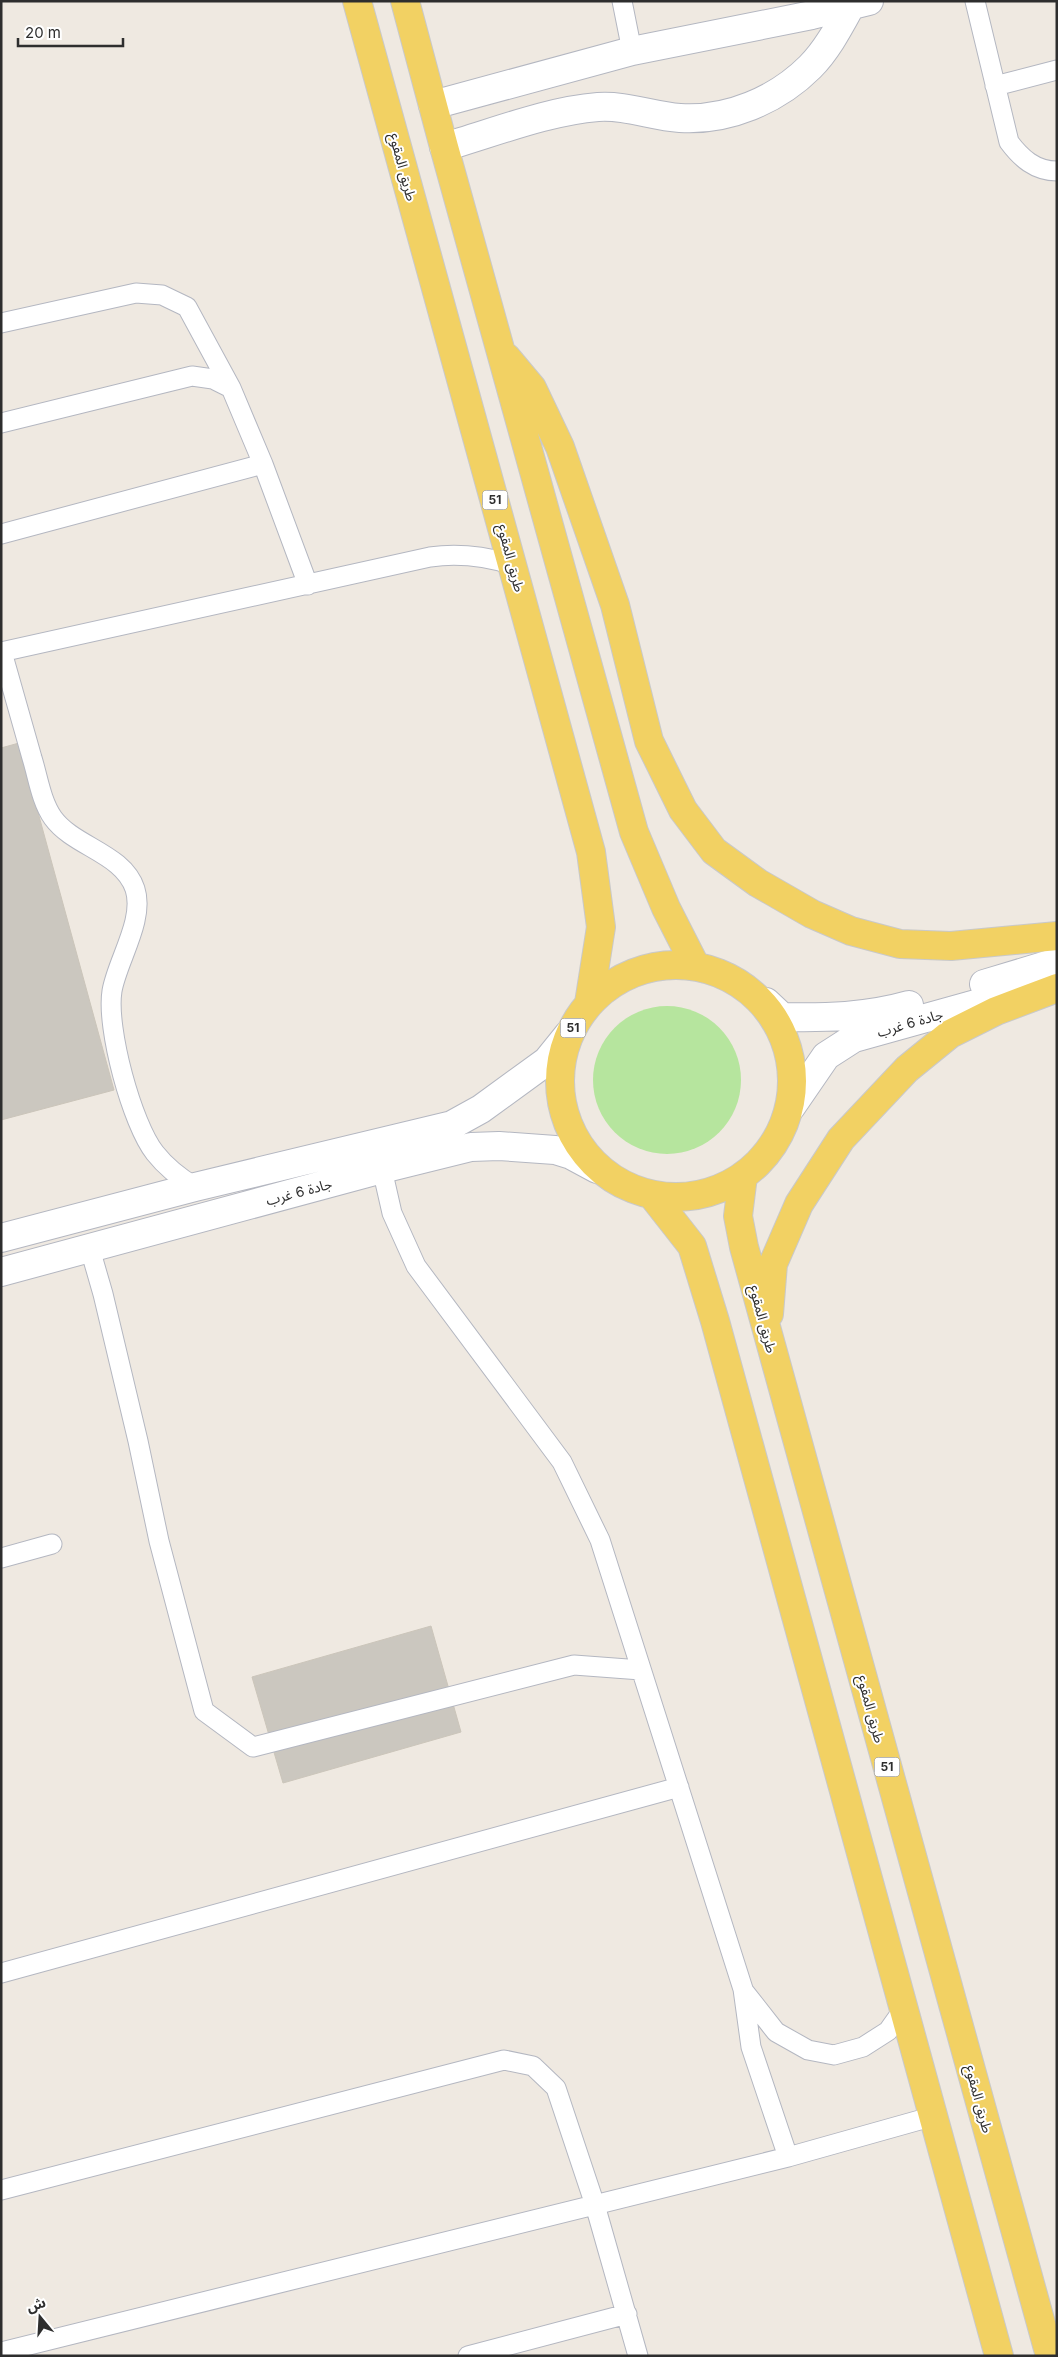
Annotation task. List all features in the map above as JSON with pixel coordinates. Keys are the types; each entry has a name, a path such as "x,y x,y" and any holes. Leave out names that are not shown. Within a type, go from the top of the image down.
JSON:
{"main road":[{"name":"طريق المقوع","path":"357,1 591,852 601,927 589,1003"},
{"path":"405,1 634,832 666,908 695,965"},
{"path":"500,349 532,388 560,447 615,605 649,741 683,810 714,851 758,883 812,914 851,930 900,944 951,946 1057,936"},
{"name":"51","path":"656,965 695,965 725,974 766,1002 788,1043 794,1074 790,1107 780,1134 765,1157 744,1176 715,1190 692,1195 652,1195 632,1189 597,1169 583,1152 564,1115 559,1075 568,1036 589,1003 619,978 656,965"},
{"path":"767,1336 773,1264 799,1204 841,1139 907,1070 950,1034 996,1011 1057,988"},
{"name":"طريق المقوع","path":"744,1176 738,1216 767,1336 1050,2356"},
{"path":"652,1195 692,1246 712,1312 999,2356"}],"street":[{"path":"433,105 632,51 856,3"},
{"path":"444,147 573,110 618,107 680,118 716,116 752,106 783,90 811,66 856,3"},
{"name":"جادة 6 غرب","path":"766,1002 782,1017 826,1018 860,1016 917,1003 1057,962"},
{"name":"جادة 6 غرب","path":"790,1107 826,1056 854,1038 1057,982"},
{"name":"جادة 6 غرب","path":"1,1238 195,1187 452,1125 481,1109 547,1061 568,1036"},
{"name":"جادة 6 غرب","path":"1,1272 382,1169 471,1147 499,1146 555,1150 571,1155 597,1169"}],"lane":[{"path":"622,1 632,51"},
{"path":"975,1 1009,142 1020,157 1036,167 1057,171"},
{"path":"995,86 1057,70"},
{"path":"1,323 136,293 162,295 187,307 231,388 263,464 308,585"},
{"path":"1,423 192,376 213,379 231,388"},
{"path":"1,534 263,464"},
{"path":"195,1187 166,1166 145,1137 134,1112 111,1022 112,990 136,912 135,889 122,870 62,828 53,818 42,794 1,652 409,561 451,554 479,556 513,564"},
{"path":"382,1169 392,1213 416,1266 562,1462 600,1540 743,1989 751,2047 788,2157"},
{"path":"90,1249 103,1294 138,1440 159,1541 204,1711 253,1747 574,1665 642,1670"},
{"path":"1,1558 52,1544"},
{"path":"1,1974 679,1787"},
{"path":"743,1989 776,2032 808,2050 834,2055 863,2047 888,2031 904,2008"},
{"path":"1,2190 504,2060 533,2066 556,2088 595,2205 638,2356"},
{"path":"1,2352 788,2157 934,2116"},
{"path":"468,2356 627,2314"}],"green space":[{"path":"667,1006 681,1007 695,1012 708,1018 719,1028 729,1039 735,1052 740,1066 740,1094 735,1108 729,1121 719,1132 708,1142 695,1148 681,1153 667,1154 653,1153 639,1148 626,1142 615,1132 605,1121 599,1108 594,1094 593,1080 594,1066 599,1052 605,1039 615,1028 626,1018 639,1012 653,1007"}],"building":[{"path":"19,743 114,1090 1,1120 1,748"},
{"path":"431,1626 461,1732 283,1783 252,1677"}]}
